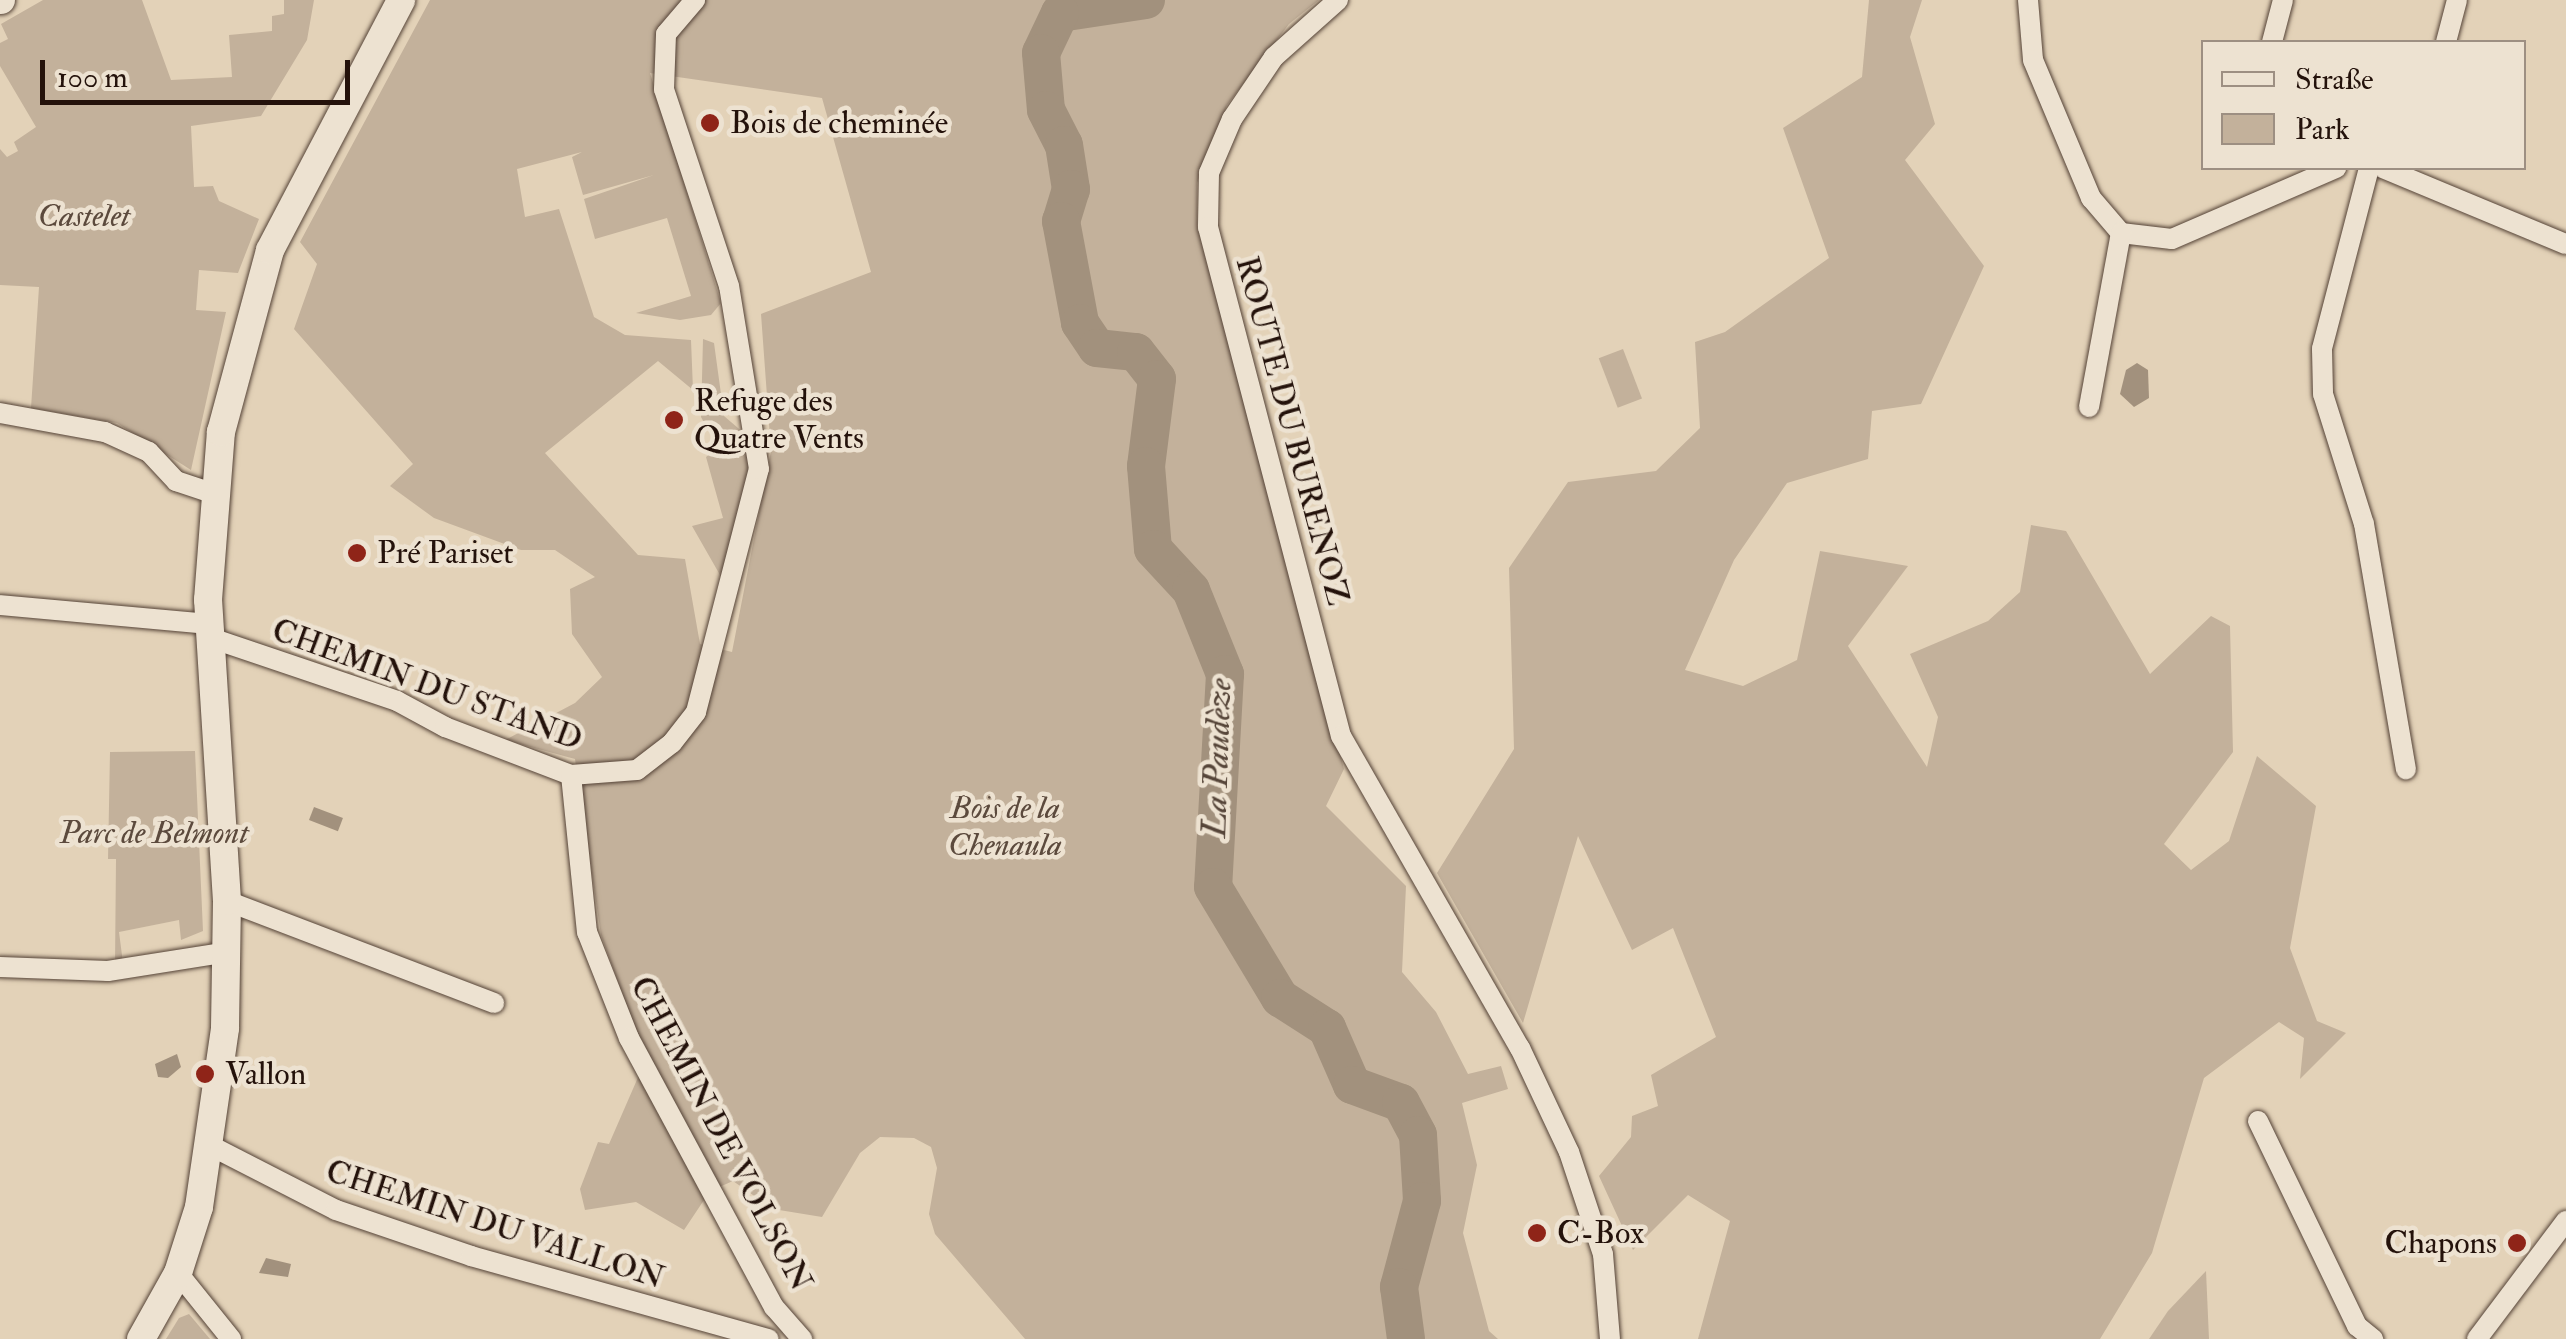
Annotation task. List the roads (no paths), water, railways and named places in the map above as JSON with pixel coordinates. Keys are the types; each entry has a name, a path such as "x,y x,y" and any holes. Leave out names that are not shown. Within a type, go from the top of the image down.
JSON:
{"street":[{"path":"142,1339 178,1273 212,1146 228,952 210,631 215,494 222,432 248,319 270,250 318,150 401,0"},
{"name":"CHEMIN DU STAND","path":"0,605 210,631 398,701 445,726 571,775 637,770 696,712 759,469 728,286 664,89 666,34 695,0"},
{"name":"ROUTE DU BURENOZ","path":"1338,0 1274,57 1232,119 1210,173 1208,227 1341,736 1520,1048 1569,1152 1603,1254 1610,1339"},
{"path":"2028,0 2033,60 2092,198 2121,233 2172,238 2323,170"},
{"path":"2273,40 2283,0"},
{"path":"2447,40 2457,0"},
{"path":"2367,170 2322,349 2323,394 2364,524 2406,768"},
{"path":"2411,172 2566,244"},
{"path":"2089,406 2121,233"},
{"path":"0,413 105,432 150,452 176,481 215,494"},
{"name":"CHEMIN DE VOLSON","path":"571,775 587,932 629,1038 774,1307 802,1339"},
{"path":"227,901 494,1002"},
{"path":"0,967 108,970 228,952"},
{"path":"2258,1121 2357,1326 2373,1339"},
{"name":"CHEMIN DU VALLON","path":"212,1146 336,1210 471,1256 770,1339"},
{"path":"2477,1339 2566,1221"},
{"path":"178,1273 229,1338"}],"waterway":[{"name":"La Paudèze","path":"1146,0 1060,13 1041,53 1046,110 1064,145 1071,189 1061,221 1080,323 1097,348 1136,352 1157,379 1146,466 1153,549 1191,590 1225,674 1213,887 1280,998 1327,1028 1352,1085 1401,1103 1418,1135 1422,1201 1399,1287 1406,1339"}],"place":[{"name":"Bois de cheminée","path":"710,123"},
{"name":"Refuge des Quatre Vents","path":"674,420"},
{"name":"Pré Pariset","path":"357,553"},
{"name":"Vallon","path":"205,1074"},
{"name":"C-Box","path":"1537,1233"},
{"name":"Chapons","path":"2517,1243"}],"park label":[{"name":"Castelet","path":"84,216"},
{"name":"Bois de la Chenaula","path":"1005,828"},
{"name":"Parc de Belmont","path":"154,833"}]}
